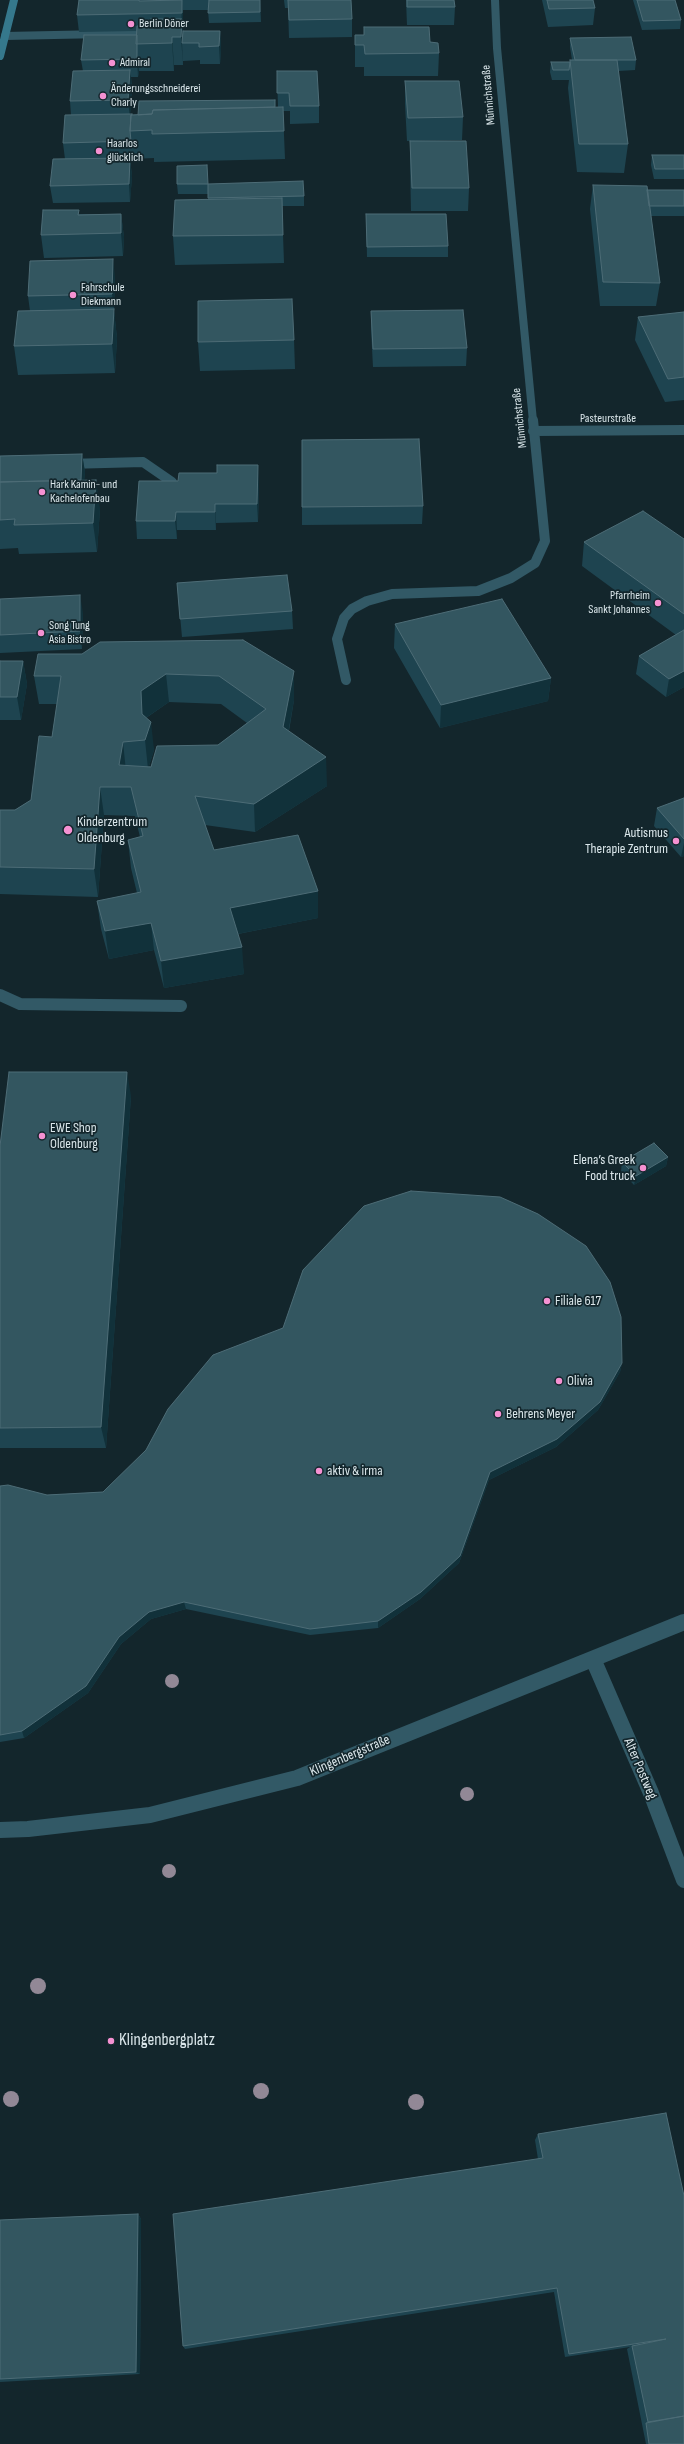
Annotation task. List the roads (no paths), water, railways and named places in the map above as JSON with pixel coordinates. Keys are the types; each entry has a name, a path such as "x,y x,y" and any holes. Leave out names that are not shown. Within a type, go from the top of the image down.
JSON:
{"main road":[{"path":"0,56 14,0"}],"street":[{"name":"Münnichstraße","path":"346,680 337,639 344,618 352,609 367,601 392,594 478,591 511,578 535,563 545,541 533,431 497,48 495,0"},
{"path":"5,36 162,33"},
{"name":"Pasteurstraße","path":"533,431 684,430"},
{"path":"56,464 143,462 172,482"},
{"path":"0,995 20,1004 180,1006"},
{"name":"Klingenbergstraße","path":"0,1830 28,1829 150,1814 297,1778 367,1748 684,1622"},
{"name":"Alter Postweg","path":"593,1659 651,1793 684,1880"}],"place":[{"name":"Berlin Döner","path":"131,24"},
{"name":"Admiral","path":"112,63"},
{"name":"Änderungsschneiderei Charly","path":"103,96"},
{"name":"Haarlos glücklich","path":"99,151"},
{"name":"Fahrschule Diekmann","path":"73,295"},
{"name":"Hark Kamin- und Kachelofenbau","path":"42,492"},
{"name":"Pfarrheim Sankt Johannes","path":"658,603"},
{"name":"Song Tung Asia Bistro","path":"41,633"},
{"name":"Kinderzentrum Oldenburg","path":"68,830"},
{"name":"Autismus Therapie Zentrum","path":"676,841"},
{"name":"EWE Shop Oldenburg","path":"42,1136"},
{"name":"Elena’s Greek Food truck","path":"643,1168"},
{"name":"Filiale 617","path":"547,1301"},
{"name":"Olivia","path":"559,1381"},
{"name":"Behrens Meyer","path":"498,1414"},
{"name":"aktiv & irma","path":"319,1471"},
{"name":"Klingenbergplatz","path":"111,2041"}]}
